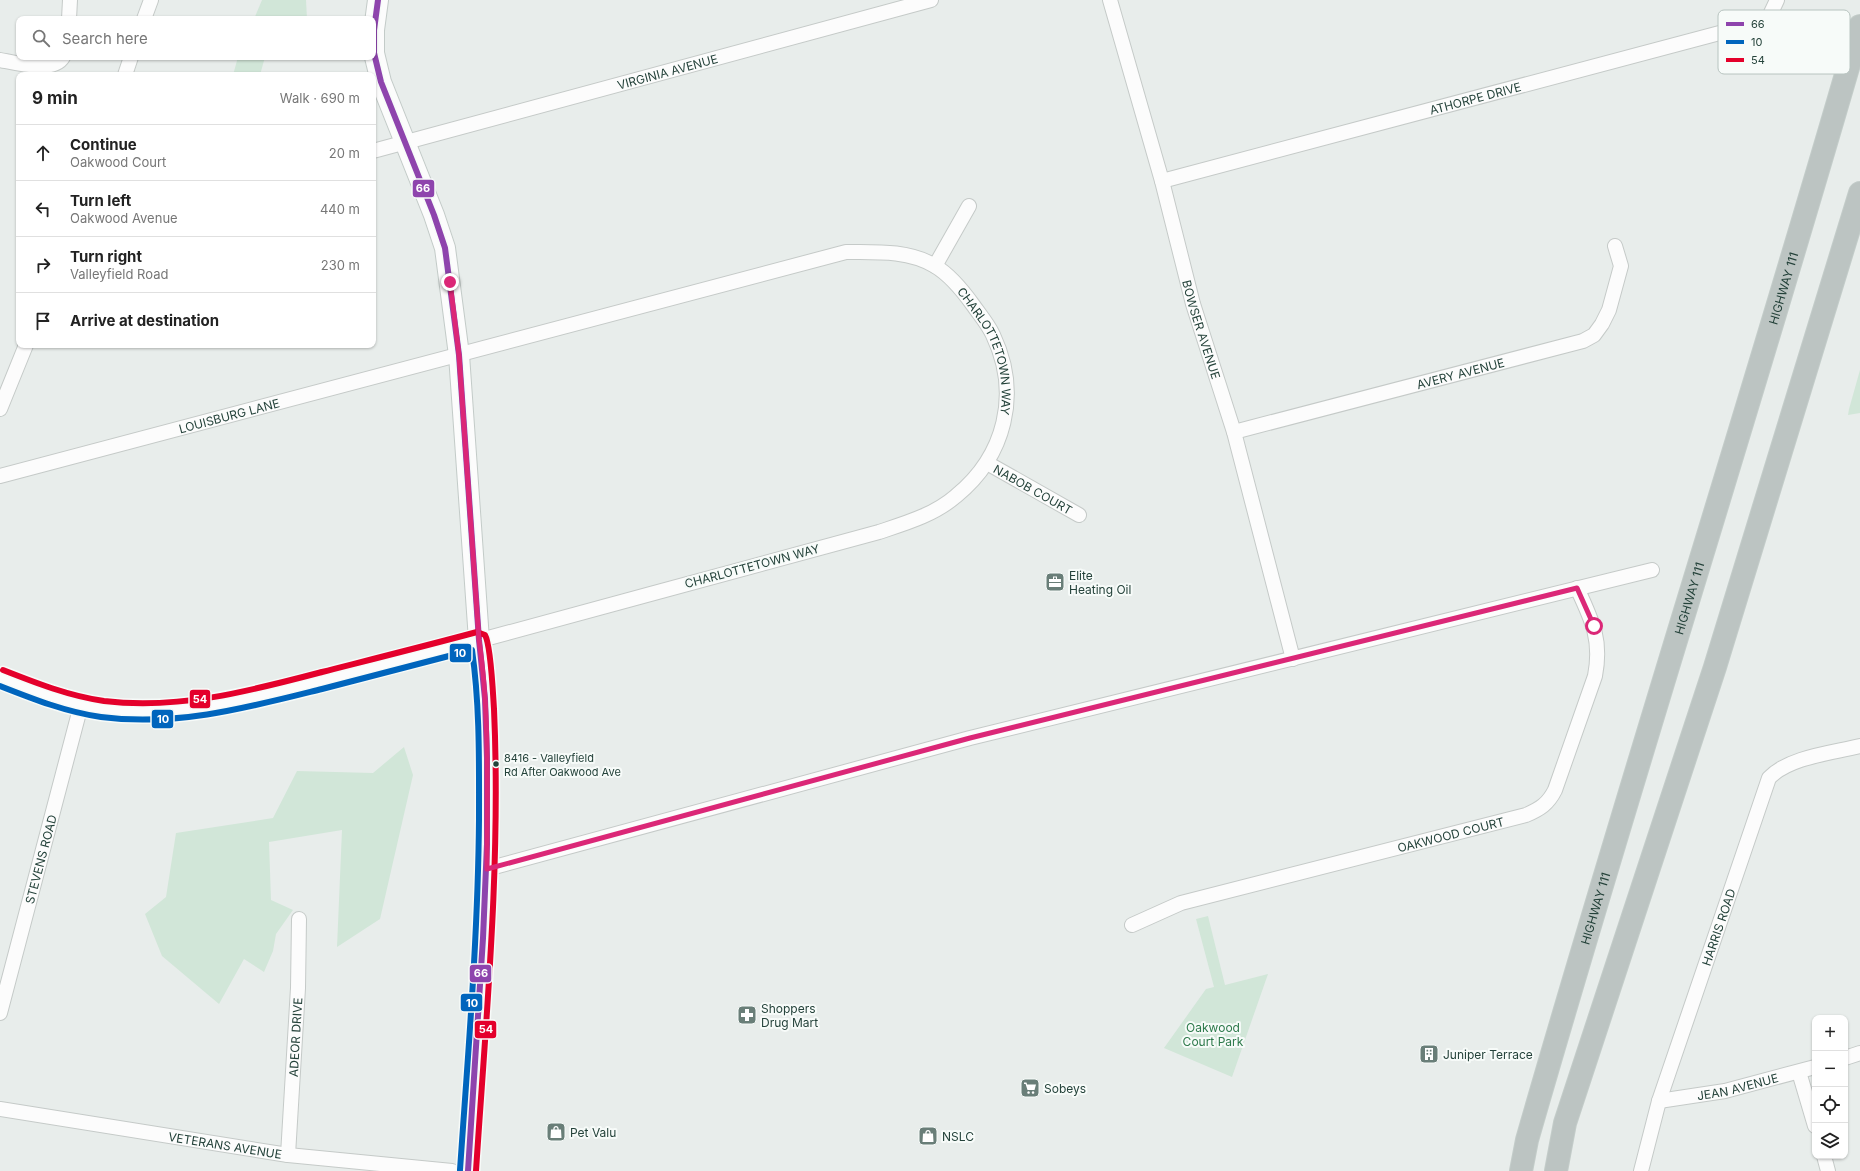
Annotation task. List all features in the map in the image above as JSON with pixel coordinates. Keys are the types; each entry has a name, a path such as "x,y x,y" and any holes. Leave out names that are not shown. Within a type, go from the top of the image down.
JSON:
{"highway":[{"name":"HIGHWAY 111","path":"1850,61 1860,26"},
{"name":"HIGHWAY 111","path":"1521,1171 1527,1140 1580,954 1814,187 1846,74"},
{"path":"1556,1171 1565,1123 1715,667 1860,193"},
{"path":"1511,1171 1527,1140"}],"street":[{"path":"69,16 70,0"},
{"path":"145,16 151,0"},
{"path":"376,16 378,0"},
{"name":"VIRGINIA AVENUE","path":"376,150 930,0"},
{"name":"BOWSER AVENUE","path":"1110,0 1162,181 1193,304 1234,432 1293,659"},
{"name":"ATHORPE DRIVE","path":"1772,10 1777,0"},
{"name":"ATHORPE DRIVE","path":"1162,181 1718,33"},
{"path":"0,60 49,67 61,60"},
{"path":"126,72 130,60"},
{"path":"375,60 380,82 434,215 445,248 459,355 479,640 482,661 487,762 487,869 468,1171"},
{"path":"935,266 969,206"},
{"name":"AVERY AVENUE","path":"1234,432 1583,341 1594,335 1602,324 1609,310 1621,266 1615,246"},
{"name":"CHARLOTTETOWN WAY","path":"0,678 41,694 81,705 138,712 212,707 296,688 872,534 912,521 936,510 956,497 974,479 987,463 999,441 1004,423 1007,393 1002,356 993,334 983,318 953,281 935,266 911,256 873,252 846,252 459,355"},
{"path":"0,408 25,348"},
{"name":"LOUISBURG LANE","path":"0,476 459,355"},
{"name":"NABOB COURT","path":"987,463 1079,515"},
{"path":"487,869 970,738 1652,570"},
{"name":"OAKWOOD COURT","path":"1132,925 1181,903 1526,815 1543,807 1555,790 1595,676 1598,659 1598,641 1594,626 1577,588"},
{"name":"STEVENS ROAD","path":"0,1013 81,705"},
{"name":"HARRIS ROAD","path":"1641,1171 1660,1101 1768,778 1776,771 1797,762 1860,746"},
{"name":"ADEOR DRIVE","path":"288,1155 298,988 299,919"},
{"path":"1848,1057 1860,1053"},
{"name":"JEAN AVENUE","path":"1660,1101 1725,1091 1812,1068"},
{"path":"1799,1072 1814,1123"},
{"name":"VETERANS AVENUE","path":"0,1109 288,1155 452,1171"},
{"path":"1825,1159 1828,1171"}],"green space":[{"path":"262,0 306,0 307,16 255,16"},
{"path":"237,60 264,60 261,72 234,72"},
{"path":"1860,370 1860,413 1848,415 1849,409"},
{"path":"404,747 413,775 380,919 337,947 342,830 269,842 271,900 293,910 276,934 273,951 264,972 244,959 219,1004 162,956 145,914 166,897 176,833 273,818 297,771 373,773"},
{"name":"Oakwood Court Park","path":"1208,916 1225,985 1268,974 1232,1077 1164,1048 1206,989 1214,987 1196,919"}],"transit line":[{"name":"66","path":"376,16 378,0"},
{"name":"66","path":"376,60 381,82 434,215 445,248 459,355 479,640 485,699 487,758 487,844 483,938 468,1171"},
{"name":"54","path":"3,670 28,680 91,699 132,703 160,703 187,701 241,692 477,632 485,635 489,649 494,709 496,825 488,998 476,1171"},
{"name":"10","path":"0,686 37,700 88,715 129,719 185,717 213,714 268,702 472,650 475,671 478,734 479,819 477,907 460,1170"}],"place":[{"name":"Elite Heating Oil","path":"1055,582"},
{"name":"8416 - Valleyfield Rd After Oakwood Ave","path":"496,764"},
{"name":"Shoppers Drug Mart","path":"747,1015"},
{"name":"Juniper Terrace","path":"1429,1054"},
{"name":"Sobeys","path":"1030,1088"},
{"name":"Pet Valu","path":"556,1132"},
{"name":"NSLC","path":"928,1136"}],"route":[{"path":"450,282 459,355 479,640 482,661 487,762 487,869 970,738 1577,588 1594,626"}]}
